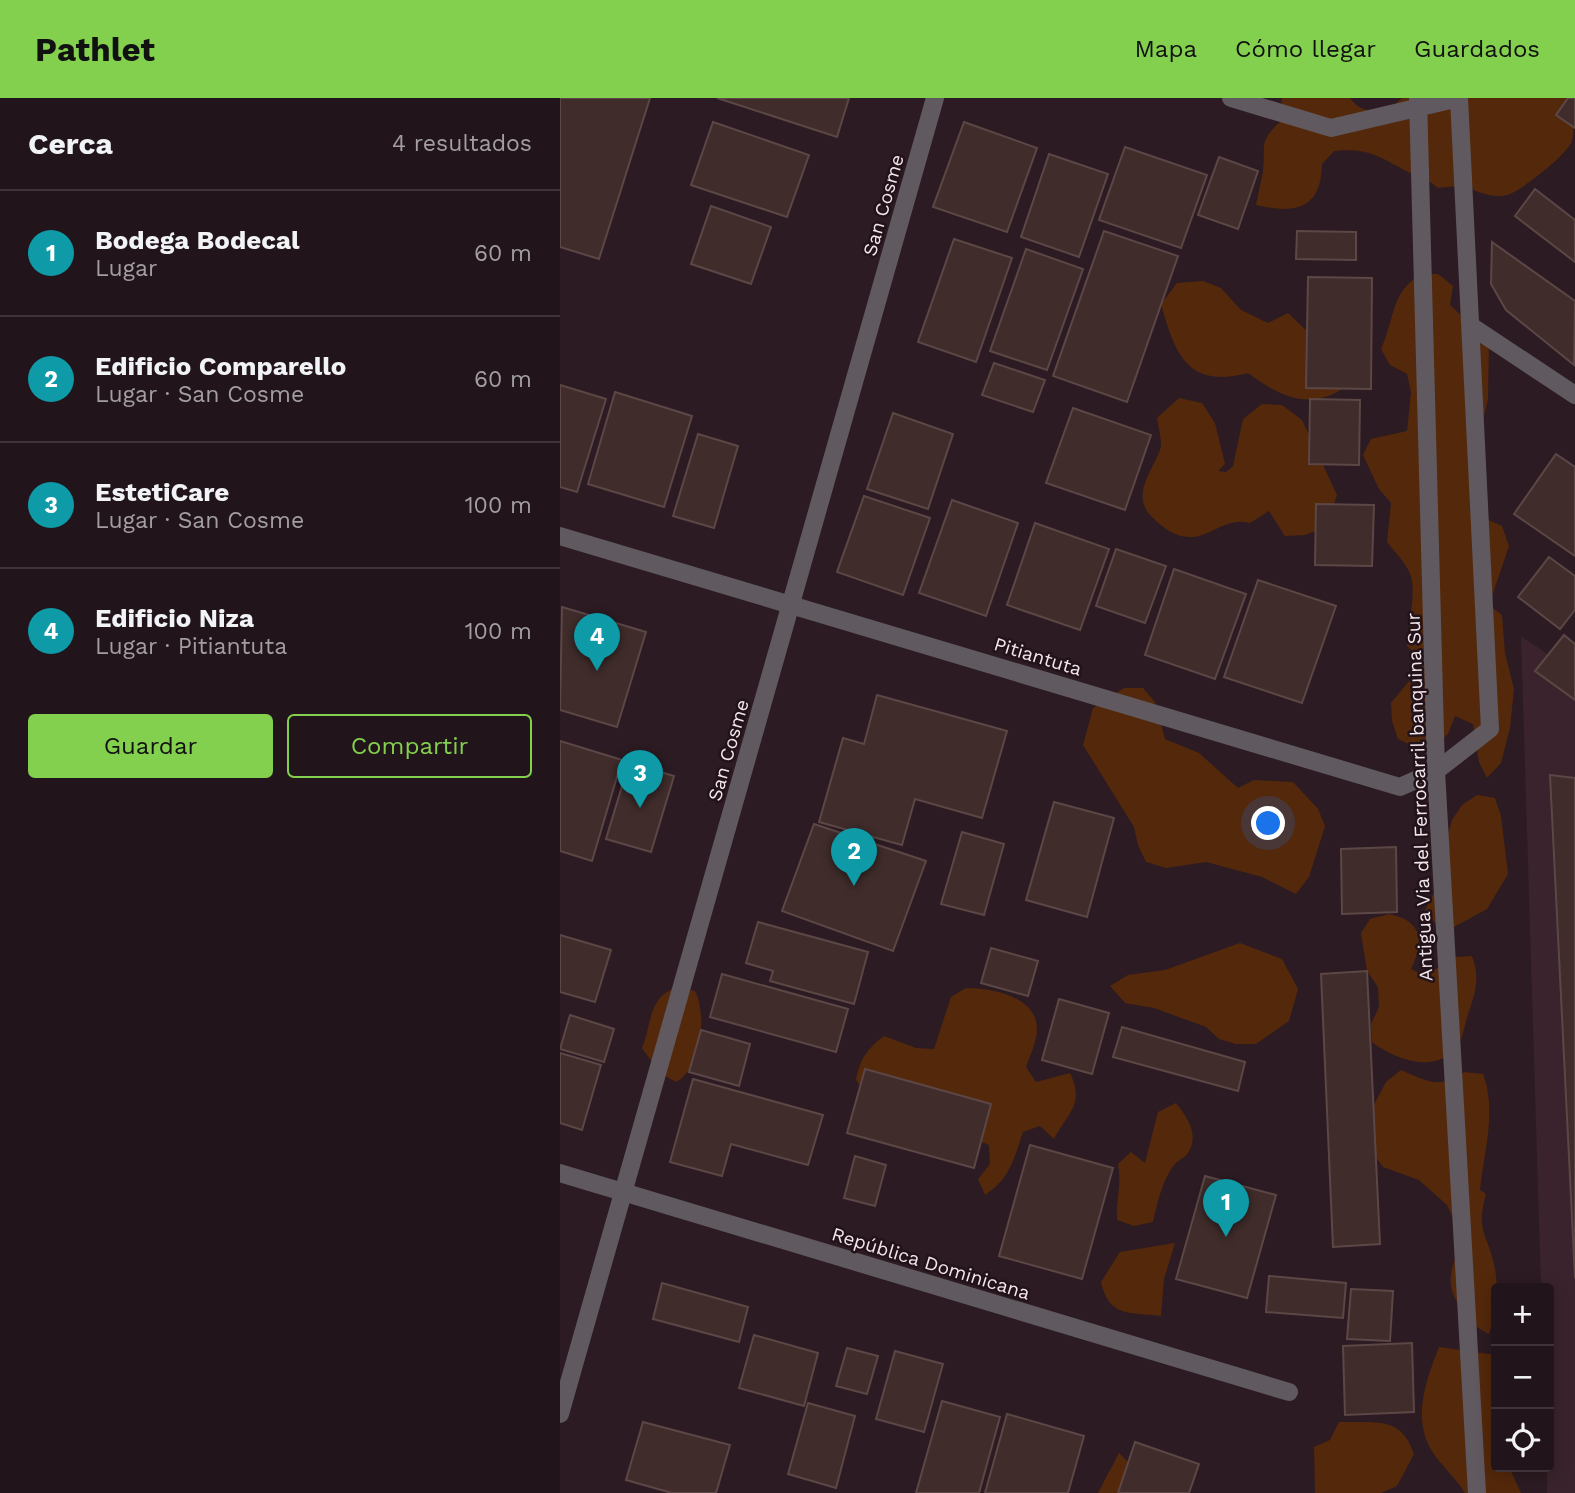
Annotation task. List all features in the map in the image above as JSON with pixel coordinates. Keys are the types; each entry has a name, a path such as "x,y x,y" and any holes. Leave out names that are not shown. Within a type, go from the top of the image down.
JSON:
{"street":[{"name":"San Cosme","path":"560,1414 936,98"},
{"path":"1231,98 1331,128 1419,103 1460,98 1471,326 1575,395"},
{"name":"Antigua Via del Ferrocarril banquina Sur","path":"1419,103 1436,771 1477,1493"},
{"name":"Pitiantuta","path":"560,536 1400,787 1436,771 1490,729 1471,326"},
{"name":"República Dominicana","path":"560,1174 1289,1392"}],"shaded area":[{"path":"1282,98 1350,98 1362,108 1387,112 1402,98 1571,98 1573,136 1568,147 1554,162 1510,194 1500,196 1473,190 1469,173 1457,186 1438,188 1378,157 1345,150 1334,151 1322,164 1317,191 1311,200 1294,208 1270,208 1256,205 1263,171 1264,145 1268,135 1280,122"},
{"path":"1421,274 1438,274 1453,286 1450,305 1489,342 1488,399 1470,473 1470,512 1502,526 1509,546 1489,605 1502,615 1505,653 1514,689 1510,728 1501,763 1487,778 1479,762 1473,724 1455,716 1448,734 1434,747 1415,747 1398,739 1392,721 1391,703 1414,675 1421,659 1407,646 1412,599 1410,574 1387,542 1391,503 1379,489 1363,455 1371,439 1407,431 1411,392 1407,374 1390,365 1381,349 1398,298 1411,281"},
{"path":"1203,281 1221,288 1241,310 1268,323 1288,313 1314,338 1344,388 1318,399 1294,398 1271,388 1248,373 1227,377 1211,376 1197,371 1179,352 1161,304 1177,283"},
{"path":"1179,398 1202,403 1215,423 1225,464 1218,471 1226,472 1233,466 1243,419 1262,404 1282,405 1302,420 1337,495 1326,527 1305,535 1285,536 1269,511 1250,523 1227,524 1195,537 1169,531 1153,518 1146,510 1143,493 1161,447 1157,418"},
{"path":"1521,636 1575,673 1575,1493 1547,1493 1547,1472 1554,1472 1554,1283 1541,1283"},
{"path":"1124,688 1143,688 1155,702 1165,739 1199,753 1238,788 1254,780 1293,782 1318,809 1325,826 1309,877 1296,894 1262,877 1206,862 1166,868 1146,862 1134,827 1083,745 1093,708"},
{"path":"1477,795 1495,798 1501,816 1508,874 1487,909 1454,927 1436,924 1425,910 1441,879 1441,858 1452,820 1462,805"},
{"path":"1389,914 1409,922 1418,934 1418,950 1411,969 1425,976 1454,957 1472,956 1476,985 1461,1037 1455,1049 1436,1061 1402,1058 1372,1042 1371,1024 1379,1007 1378,987 1367,971 1361,933 1370,919"},
{"path":"1240,943 1282,959 1298,989 1289,1021 1256,1044 1236,1044 1219,1039 1206,1027 1154,1008 1125,1003 1110,986 1128,975 1165,970"},
{"path":"676,988 695,991 699,1001 701,1026 697,1054 692,1066 676,1082 660,1073 642,1048 652,1012 660,998"},
{"path":"966,988 1011,996 1029,1009 1035,1018 1037,1029 1026,1067 1036,1082 1070,1073 1076,1093 1073,1108 1054,1139 1040,1126 1023,1132 1006,1175 985,1195 978,1179 990,1164 989,1145 868,1097 856,1080 865,1055 884,1036 916,1048 934,1049 951,997"},
{"path":"1401,1070 1433,1082 1447,1081 1464,1072 1483,1074 1489,1117 1480,1190 1486,1194 1482,1226 1497,1283 1491,1283 1489,1334 1476,1326 1464,1313 1452,1290 1451,1274 1462,1239 1447,1205 1419,1180 1383,1167 1372,1152 1369,1114 1386,1082"},
{"path":"1176,1103 1191,1126 1193,1140 1188,1153 1175,1164 1167,1176 1153,1222 1134,1226 1117,1220 1118,1164 1131,1152 1145,1163 1158,1112"},
{"path":"1175,1243 1164,1279 1161,1316 1122,1311 1109,1302 1101,1282 1120,1252"},
{"path":"1439,1347 1491,1354 1491,1472 1511,1472 1521,1493 1465,1493 1428,1444 1422,1420 1427,1383"},
{"path":"1339,1422 1375,1422 1394,1427 1402,1433 1409,1441 1414,1454 1397,1486 1381,1493 1315,1493 1314,1447 1330,1440"},
{"path":"1119,1453 1131,1465 1123,1493 1098,1493"}],"building":[{"path":"560,98 650,98 599,259 560,247"},
{"path":"717,98 849,98 837,137"},
{"path":"1568,98 1575,98 1575,128 1556,115"},
{"path":"713,122 809,155 787,217 691,185"},
{"path":"964,122 1037,148 1007,232 933,207"},
{"path":"1125,147 1207,175 1181,248 1099,220"},
{"path":"1049,154 1108,174 1079,257 1021,237"},
{"path":"1219,157 1258,171 1238,229 1198,215"},
{"path":"1535,189 1575,220 1575,262 1515,216"},
{"path":"711,206 771,227 751,284 691,264"},
{"path":"1104,231 1178,256 1127,402 1053,376"},
{"path":"1297,231 1356,232 1356,260 1296,259"},
{"path":"954,239 1012,258 976,362 918,342"},
{"path":"1492,242 1575,301 1574,365 1506,310 1491,284"},
{"path":"1026,249 1083,269 1047,370 990,351"},
{"path":"1308,277 1372,278 1371,389 1306,388"},
{"path":"994,363 1045,380 1033,412 982,395"},
{"path":"560,385 606,399 577,492 560,487"},
{"path":"615,392 692,416 664,507 588,484"},
{"path":"1310,399 1360,400 1359,465 1309,464"},
{"path":"1073,408 1151,435 1125,510 1046,483"},
{"path":"893,413 953,434 928,509 867,489"},
{"path":"698,434 738,446 714,528 673,516"},
{"path":"1556,454 1575,467 1575,556 1514,514"},
{"path":"864,496 930,518 903,595 837,572"},
{"path":"952,500 1018,523 986,616 919,593"},
{"path":"1316,504 1374,505 1372,566 1315,565"},
{"path":"1035,523 1109,549 1080,630 1007,605"},
{"path":"1116,549 1166,566 1145,623 1096,606"},
{"path":"1549,557 1575,576 1575,610 1560,629 1518,597"},
{"path":"1174,569 1246,594 1215,679 1145,655"},
{"path":"1258,580 1336,606 1302,703 1224,677"},
{"path":"562,607 646,632 617,727 560,710"},
{"path":"1564,635 1575,644 1575,700 1535,671"},
{"path":"877,695 1007,731 982,818 915,799 902,845 819,822 843,738 864,744"},
{"path":"560,741 622,760 592,861 560,851"},
{"path":"629,763 674,776 651,852 606,839"},
{"path":"1550,775 1575,778 1575,1278"},
{"path":"1054,802 1114,818 1087,917 1026,900"},
{"path":"814,824 926,861 893,951 782,911"},
{"path":"962,832 1004,844 984,915 941,904"},
{"path":"1396,847 1397,912 1342,914 1341,849"},
{"path":"758,922 868,952 854,1004 770,981 773,971 746,963"},
{"path":"560,935 611,950 595,1002 560,992"},
{"path":"991,948 1038,961 1028,996 981,983"},
{"path":"1367,971 1380,1244 1333,1247 1321,974"},
{"path":"722,974 848,1009 836,1052 710,1017"},
{"path":"1059,999 1109,1013 1092,1074 1042,1060"},
{"path":"570,1015 614,1029 604,1062 560,1049"},
{"path":"1122,1027 1245,1062 1238,1091 1113,1057"},
{"path":"701,1030 750,1044 739,1086 689,1072"},
{"path":"560,1053 601,1065 582,1130 560,1123"},
{"path":"865,1069 991,1104 974,1168 847,1133"},
{"path":"693,1079 823,1115 808,1165 731,1144 722,1176 670,1162"},
{"path":"1030,1145 1113,1168 1082,1279 999,1256"},
{"path":"855,1156 886,1165 875,1206 844,1198"},
{"path":"1205,1176 1276,1195 1247,1298 1176,1279"},
{"path":"1269,1276 1346,1283 1343,1318 1266,1312"},
{"path":"662,1283 748,1307 739,1342 653,1319"},
{"path":"1351,1289 1393,1291 1390,1341 1347,1339"},
{"path":"754,1335 818,1353 804,1406 739,1388"},
{"path":"1412,1343 1414,1412 1345,1415 1343,1346"},
{"path":"847,1348 878,1356 867,1394 836,1386"},
{"path":"895,1351 943,1364 924,1432 876,1419"},
{"path":"942,1401 1000,1417 979,1493 916,1493"},
{"path":"808,1403 855,1416 836,1488 788,1474"},
{"path":"1007,1414 1084,1436 1068,1493 985,1493"},
{"path":"643,1422 730,1445 716,1493 672,1493 626,1480"},
{"path":"1135,1442 1199,1464 1189,1493 1118,1493"}],"place":[{"name":"Edificio Niza","path":"597,671"},
{"name":"EstetiCare","path":"640,808"},
{"name":"Edificio Comparello","path":"854,886"},
{"name":"Bodega Bodecal","path":"1226,1237"}]}
